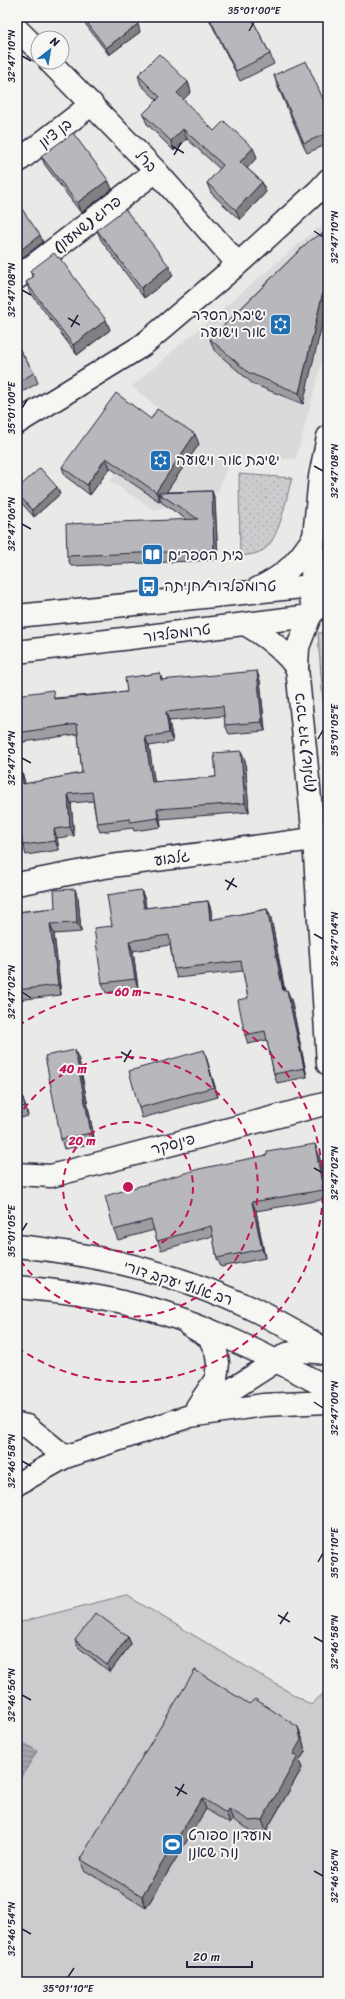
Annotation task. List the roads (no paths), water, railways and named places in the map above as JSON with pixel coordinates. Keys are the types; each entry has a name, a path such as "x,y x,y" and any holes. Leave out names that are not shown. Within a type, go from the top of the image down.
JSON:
{"street":[{"path":"17,29 30,42"},
{"name":"ברל","path":"58,70 156,171 238,264"},
{"name":"בן ציון","path":"17,162 92,104"},
{"name":"פרוג (שמעון)","path":"17,278 156,171"},
{"path":"17,423 143,345 238,264 325,186"},
{"name":"כיכר דוד (גולקו)","path":"328,437 320,477 314,537 323,589 310,616 298,647 297,668 321,838 328,1064"},
{"path":"247,593 272,582 286,573 294,566 314,537"},
{"path":"17,616 247,593 323,589"},
{"name":"טרומפלדור","path":"17,652 310,616"},
{"path":"245,624 265,636 285,653 297,668"},
{"name":"גלבוע","path":"17,884 104,867 321,838"},
{"name":"פינסקר","path":"17,1174 51,1176 328,1103"},
{"name":"רב אלוף יעקב דורי","path":"17,1246 53,1249 88,1256 164,1275 218,1293 250,1308 328,1352"},
{"path":"17,1287 113,1300 212,1330 328,1388"},
{"path":"181,1320 209,1337 216,1351 218,1363 216,1379 190,1416"},
{"path":"190,1416 287,1354 302,1350 328,1352"},
{"path":"17,1484 65,1457 190,1416 233,1408 269,1404 328,1402"},
{"path":"17,1424 27,1426 65,1457"}],"place":[{"name":"ישיבת הסדר אור וישועה","path":"281,324"},
{"name":"ישיבת אור וישועה","path":"160,460"},
{"name":"בית הספרים","path":"152,555"},
{"name":"טרומפלדור/חניתה","path":"149,586"},
{"name":"מועדון ספורט נוה שאנן","path":"172,1844"}]}
